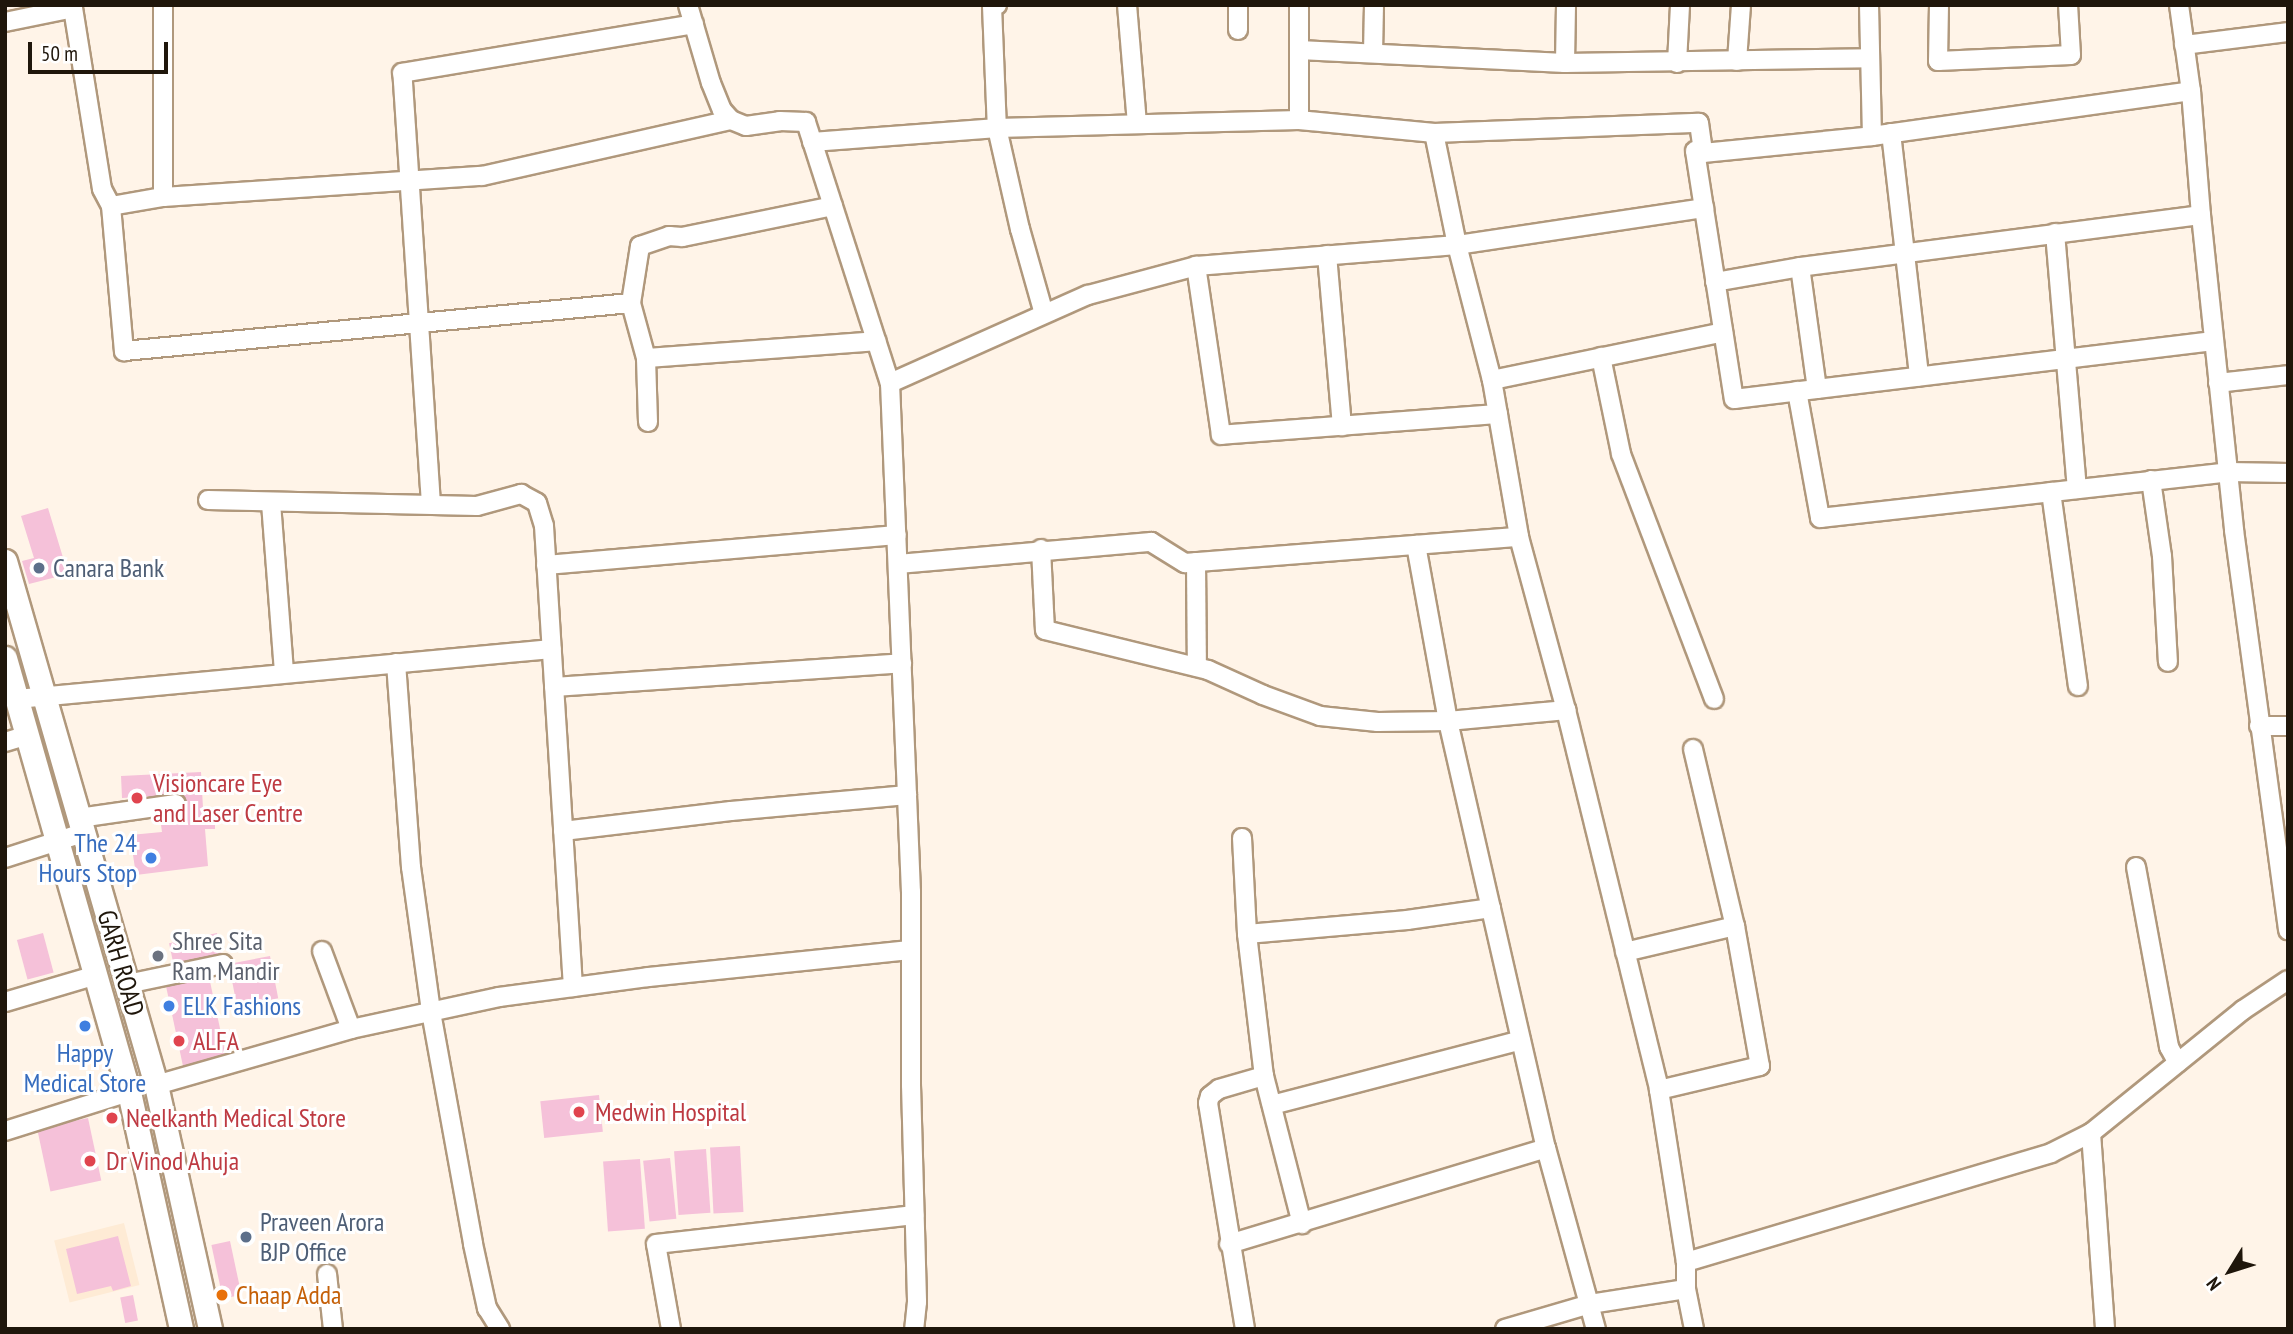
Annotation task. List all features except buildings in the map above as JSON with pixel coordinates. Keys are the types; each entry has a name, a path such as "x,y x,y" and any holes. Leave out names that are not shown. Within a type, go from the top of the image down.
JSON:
{"main road":[{"name":"GARH ROAD","path":"5,561 156,1085 210,1329"},
{"name":"GARH ROAD","path":"5,658 130,1092 181,1329"},
{"path":"40,778 66,771"},
{"path":"114,1036 140,1030"},
{"path":"174,1294 201,1290"}],"street":[{"path":"163,5 163,197"},
{"path":"688,5 710,83 722,110 732,120 746,126 780,121 806,122 890,383 911,950 917,1302 914,1329"},
{"path":"997,5 992,6 997,128 1020,229 1044,314"},
{"path":"1127,5 1137,124"},
{"path":"1238,5 1238,30"},
{"path":"1299,5 1299,120"},
{"path":"1373,53 1374,5"},
{"path":"1565,63 1566,5"},
{"path":"1677,62 1680,5"},
{"path":"1737,61 1741,5"},
{"path":"1868,5 1872,135"},
{"path":"1939,5 1938,61 2071,55 2068,5"},
{"path":"2179,5 2191,91 2228,472 2259,726 2285,891 2288,930"},
{"path":"5,22 73,7 102,189 111,206 124,351 631,303"},
{"path":"431,504 407,182 402,73 694,24"},
{"path":"2184,45 2288,32"},
{"path":"1299,50 1565,63 1870,58"},
{"path":"2191,91 1891,133 1703,153 1695,151 1734,399 2214,341"},
{"path":"111,206 163,197 482,176 732,120"},
{"path":"813,142 997,128 1299,120 1434,133 1699,123 1703,153"},
{"path":"1434,133 1457,245 1492,380 1519,537 1566,710 1659,1090 1686,1262 1686,1289 1694,1329"},
{"path":"1891,133 1919,376"},
{"path":"648,422 646,358 631,303 640,246 669,236 682,237 833,206"},
{"path":"890,383 1088,295 1196,266 1457,245 1704,208"},
{"path":"1715,282 1905,252 2201,215"},
{"path":"2055,233 2077,489"},
{"path":"1327,256 1342,426"},
{"path":"1196,266 1221,435 1498,414"},
{"path":"1800,267 1817,389"},
{"path":"1492,380 1723,332"},
{"path":"646,358 876,341"},
{"path":"1601,357 1621,454 1714,699"},
{"path":"2218,383 2288,375"},
{"path":"1797,391 1820,518 2228,472 2288,473"},
{"path":"2151,480 2162,556 2168,662"},
{"path":"2052,492 2078,686"},
{"path":"208,500 477,506 521,494 537,503 544,526 573,987"},
{"path":"271,503 285,673"},
{"path":"546,565 897,535"},
{"path":"898,564 1152,542 1185,563 1519,537"},
{"path":"1416,545 1448,721 1546,1149 1596,1329"},
{"path":"1041,550 1045,630 1197,667 1320,716 1378,722 1448,721 1566,710"},
{"path":"1196,562 1197,667"},
{"path":"17,699 552,649"},
{"path":"396,663 411,867 432,1012 473,1244 487,1308 499,1329"},
{"path":"554,687 902,663"},
{"path":"2259,726 2288,726"},
{"path":"5,742 28,735"},
{"path":"1659,1090 1760,1066 1735,926 1693,749"},
{"path":"563,831 731,811 907,795"},
{"path":"5,858 57,840 81,825 176,804"},
{"path":"1242,838 1247,934 1264,1076 1302,1224"},
{"path":"2136,867 2169,1047 2178,1063"},
{"path":"1247,934 1407,920 1491,908"},
{"path":"1625,952 1735,926"},
{"path":"156,1085 351,1029 499,997 911,950"},
{"path":"322,951 351,1029"},
{"path":"127,984 223,964"},
{"path":"5,1002 96,975"},
{"path":"1686,1262 2051,1153 2091,1133 2243,1010 2288,980"},
{"path":"1272,1105 1521,1040"},
{"path":"1245,1329 1208,1103 1210,1096 1219,1089 1264,1076"},
{"path":"5,1131 130,1092"},
{"path":"2091,1133 2105,1329"},
{"path":"1229,1244 1546,1149"},
{"path":"671,1329 656,1244 914,1215"},
{"path":"327,1274 333,1329"},
{"path":"1505,1329 1590,1304 1686,1289"}],"shaded area":[{"path":"124,1223 139,1285 70,1303 54,1240"}],"place":[{"name":"Canara Bank","path":"39,568"},
{"name":"Visioncare Eye and Laser Centre","path":"137,798"},
{"name":"The 24 Hours Stop","path":"151,858"},
{"name":"Shree Sita Ram Mandir","path":"158,956"},
{"name":"ELK Fashions","path":"169,1006"},
{"name":"Happy Medical Store","path":"85,1026"},
{"name":"ALFA","path":"179,1041"},
{"name":"Medwin Hospital","path":"579,1112"},
{"name":"Neelkanth Medical Store","path":"112,1118"},
{"name":"Dr Vinod Ahuja","path":"90,1161"},
{"name":"Praveen Arora BJP Office","path":"246,1237"},
{"name":"Chaap Adda","path":"222,1295"}]}
